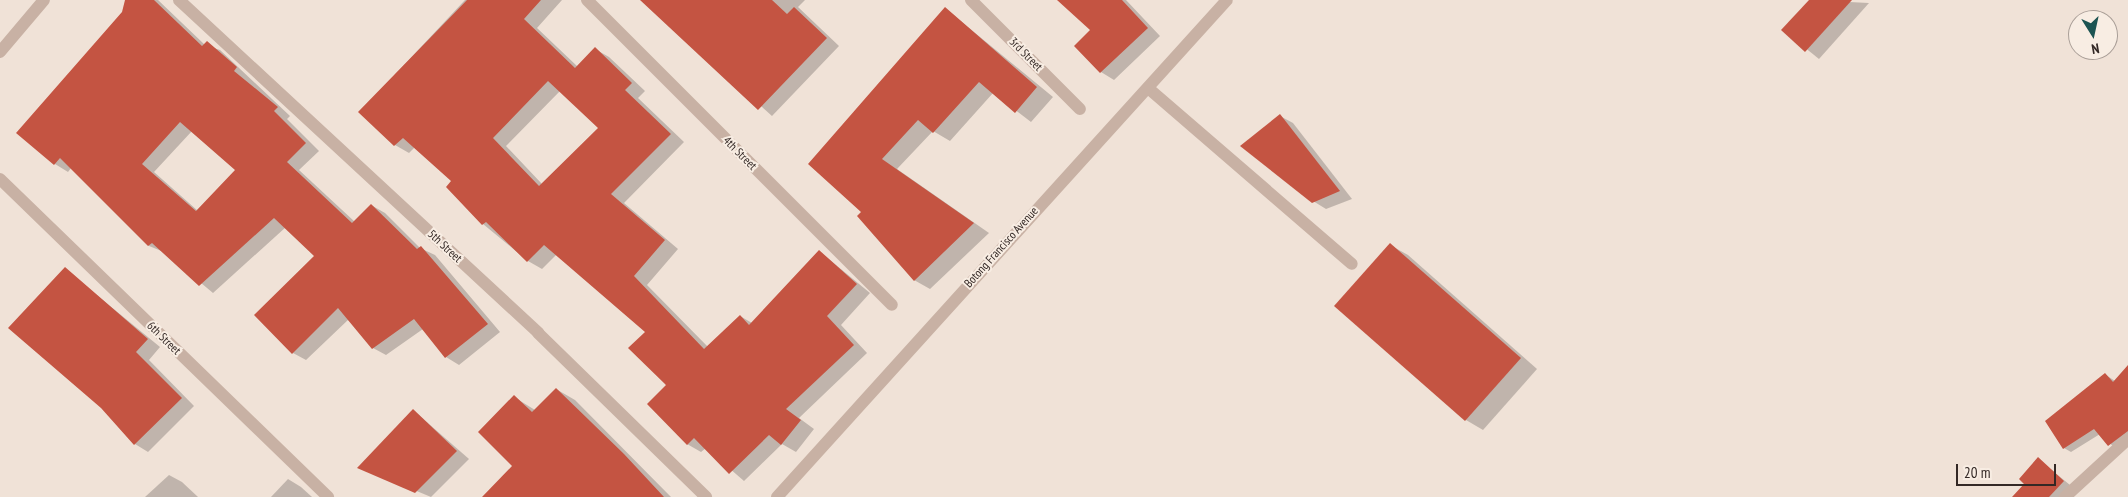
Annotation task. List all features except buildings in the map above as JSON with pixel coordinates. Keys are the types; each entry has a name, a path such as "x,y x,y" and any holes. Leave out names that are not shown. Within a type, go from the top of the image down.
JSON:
{"street":[{"path":"0,52 44,0"},
{"name":"5th Street","path":"180,0 538,333 706,497"},
{"name":"4th Street","path":"587,0 892,305"},
{"name":"3rd Street","path":"971,0 1080,108"},
{"name":"Botong Francisco Avenue","path":"777,497 1228,0"},
{"path":"1148,88 1352,264"},
{"name":"6th Street","path":"0,179 328,497"},
{"path":"2065,497 2128,439"}]}
